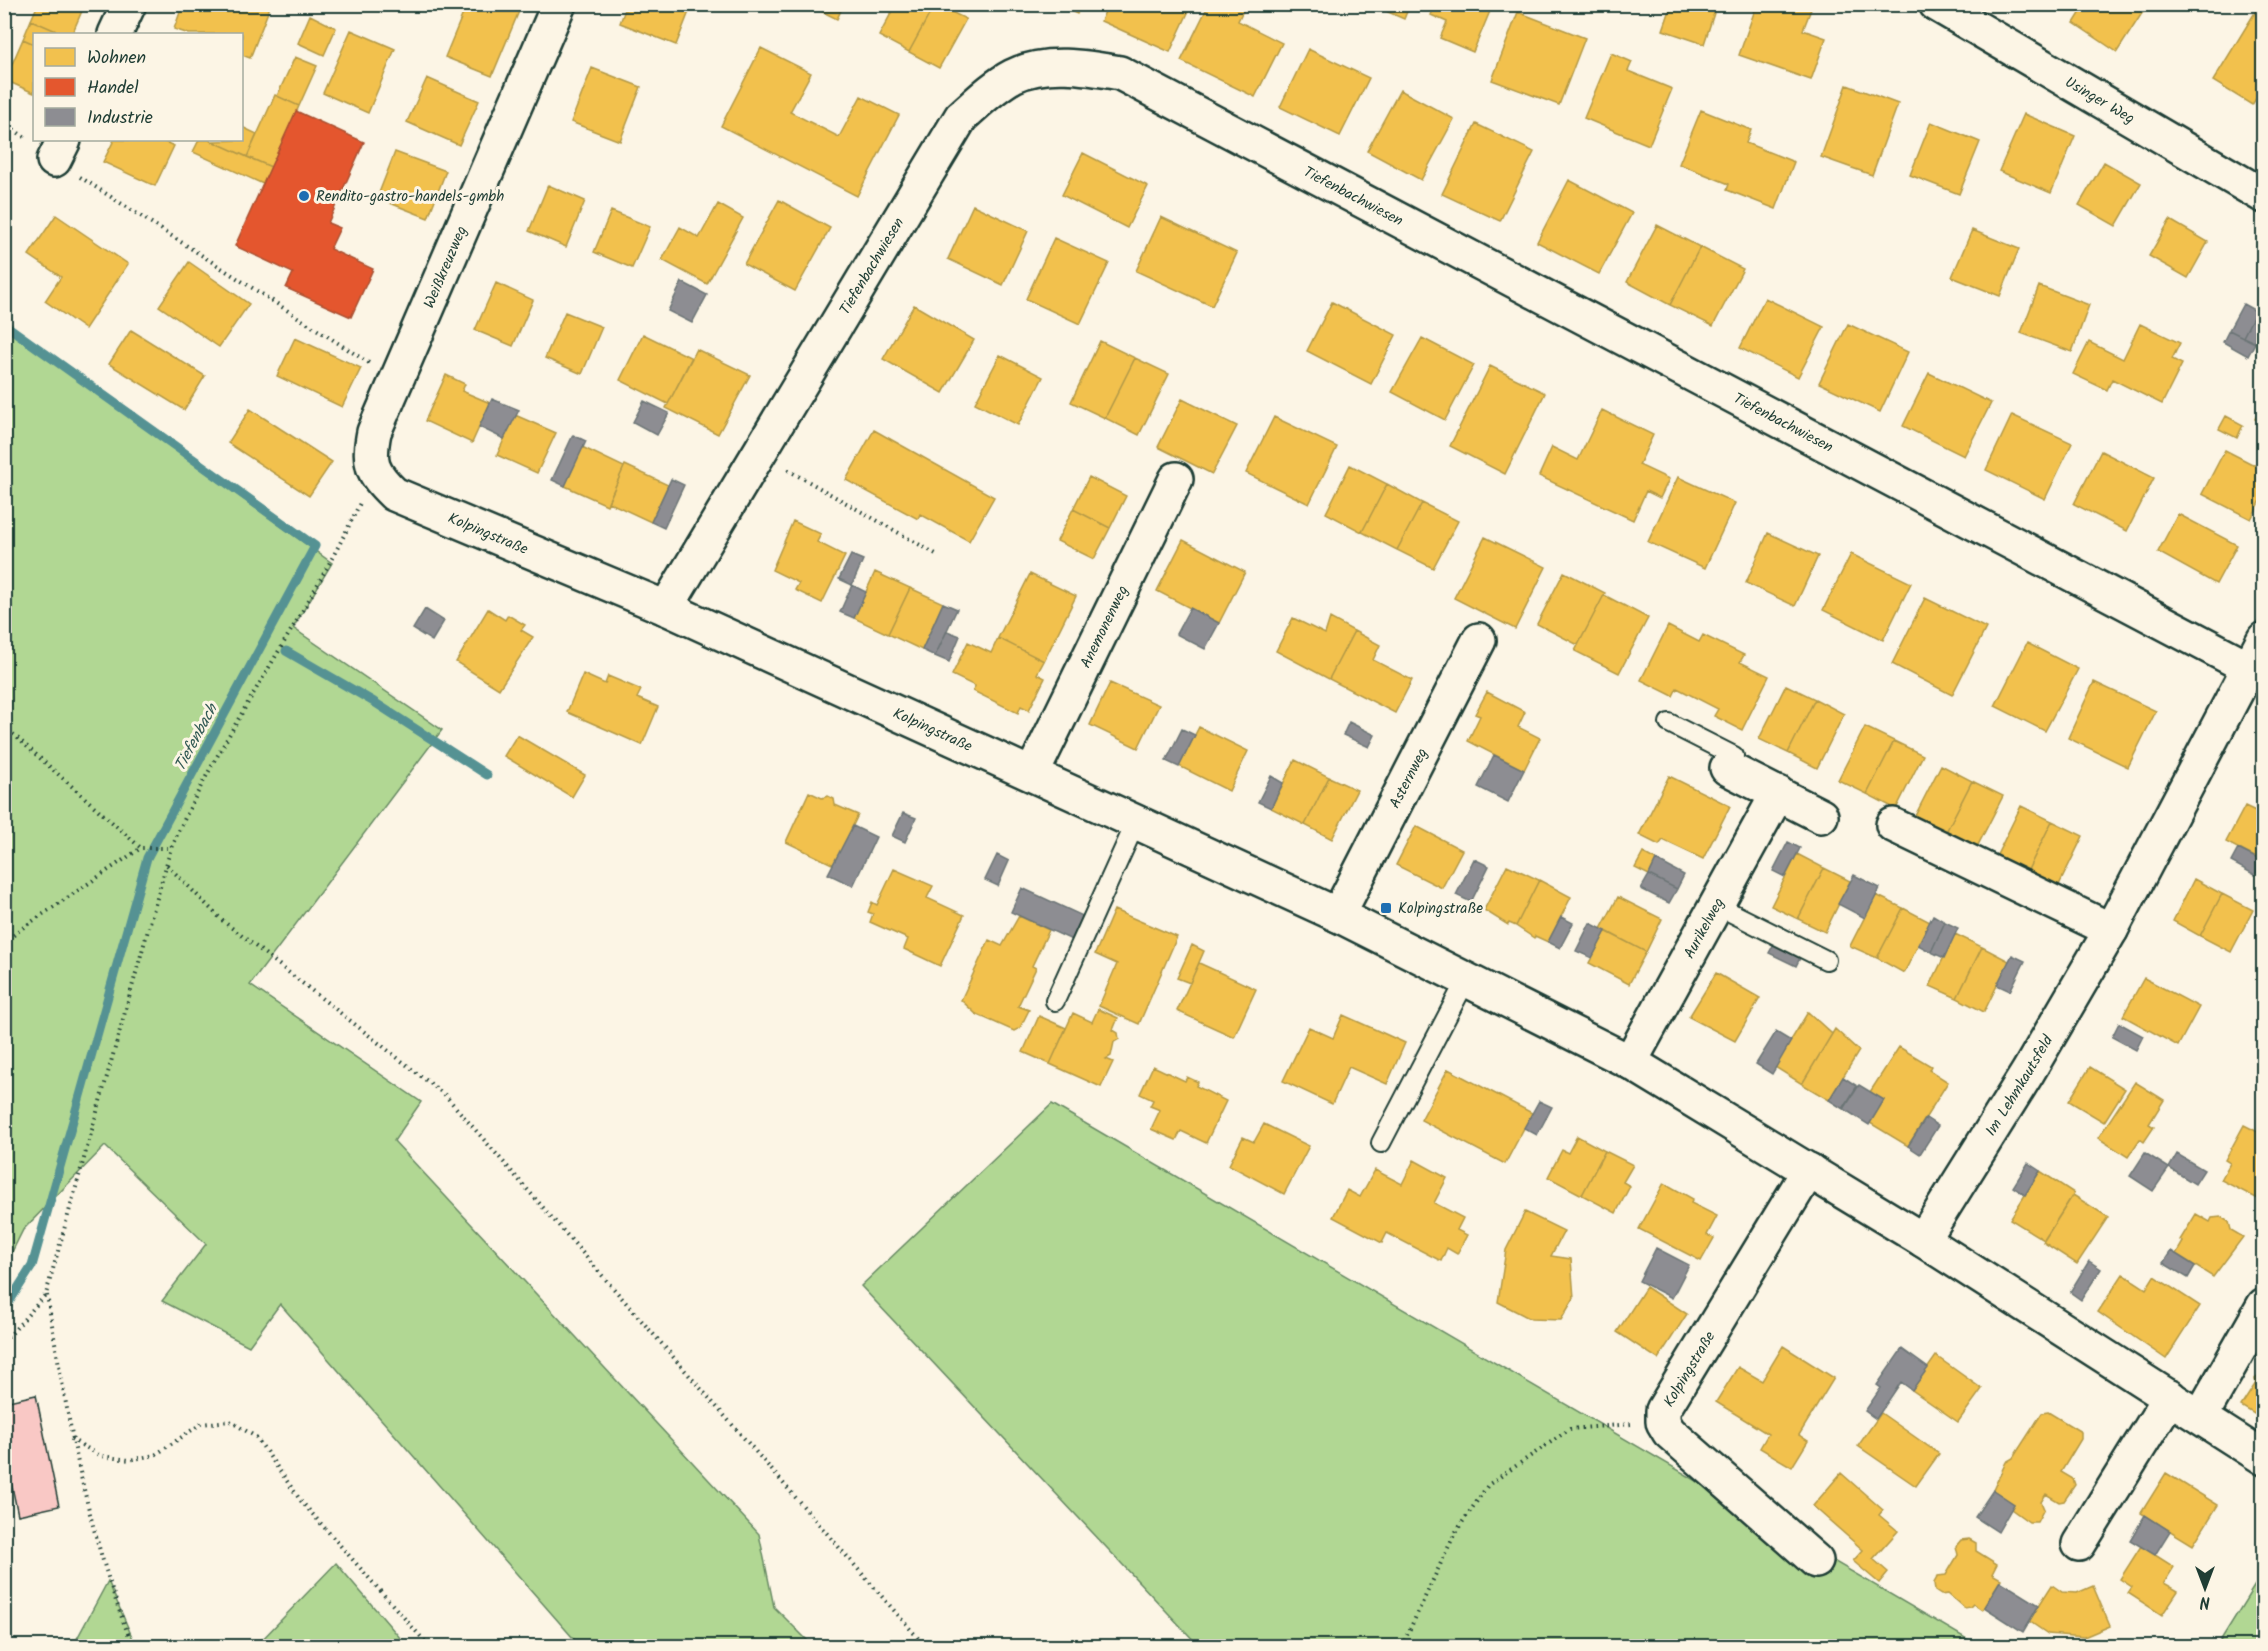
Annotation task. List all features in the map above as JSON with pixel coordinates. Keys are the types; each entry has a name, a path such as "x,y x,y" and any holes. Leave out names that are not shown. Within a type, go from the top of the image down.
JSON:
{"street":[{"path":"115,33 129,4"},
{"name":"Weißkreuzweg","path":"372,469 371,449 375,432 559,4"},
{"name":"Usinger Weg","path":"1936,4 2264,196"},
{"name":"Tiefenbachwiesen","path":"666,608 961,117 1014,76 1050,67 1084,67 1120,73 2248,667"},
{"name":"Kolpingstraße","path":"372,469 377,478 394,494 666,608 1032,774 1338,915 1630,1062 1923,1240 2264,1458"},
{"name":"Anemonenweg","path":"1032,774 1176,479"},
{"name":"Im Lehmkautsfeld","path":"1923,1240 2028,1072 2111,930 2264,639"},
{"name":"Asternweg","path":"1338,915 1479,640"},
{"path":"1727,768 1821,816"},
{"name":"Aurikelweg","path":"1630,1062 1778,793"},
{"path":"1893,825 2111,930"},
{"name":"Kolpingstraße","path":"1809,1170 1663,1410 1663,1422 1669,1432 1816,1561"},
{"path":"2201,1416 2264,1305"},
{"path":"2079,1544 2170,1397"}],"lane":[{"path":"1669,723 1734,756 1727,768"},
{"path":"1055,1001 1136,822"},
{"path":"1716,905 1826,960"},
{"path":"1381,1143 1466,980"}],"path":[{"path":"4,122 33,137"},
{"path":"41,141 59,150 396,381"},
{"path":"759,453 936,554"},
{"path":"4,1342 46,1294 171,848 192,800 332,563 361,500 372,469"},
{"path":"4,726 141,848"},
{"path":"4,943 21,929 141,848 171,848"},
{"path":"167,865 223,921 445,1095 925,1647"},
{"path":"46,1294 71,1439 118,1612 133,1647"},
{"path":"71,1439 100,1456 129,1460 155,1455 201,1424 230,1421 256,1437 301,1501 429,1647"},
{"path":"1402,1647 1455,1533 1488,1485 1570,1429 1663,1422"}],"green space":[{"path":"5,327 332,563 293,628 442,730 250,985 421,1102 394,1141 759,1534 774,1607 813,1646 580,1646 280,1304 249,1346 162,1301 206,1244 105,1146 23,1230 5,1266"},
{"path":"1052,1104 1979,1646 1199,1646 861,1286"},
{"path":"336,1563 407,1646 256,1646"},
{"path":"2263,1572 2263,1646 2217,1646"},
{"path":"108,1581 136,1646 73,1646"}],"building: Wohnen":[{"path":"38,4 85,4 72,33 61,33 31,20"},
{"path":"183,4 237,6 271,4 250,58 243,55 243,33 186,33 174,29"},
{"path":"467,4 522,4 492,76 445,57"},
{"path":"627,4 692,4 676,45 620,23"},
{"path":"807,4 844,4 837,19"},
{"path":"896,4 935,4 909,52 879,36"},
{"path":"935,4 966,19 939,68 909,52"},
{"path":"1055,4 1081,4 1077,14"},
{"path":"1108,4 1192,4 1170,52 1101,21"},
{"path":"1209,4 1246,4 1238,21 1282,43 1255,97 1181,61"},
{"path":"1370,4 1410,4 1404,19"},
{"path":"1435,4 1493,4 1473,52 1440,38 1447,22 1431,15"},
{"path":"1672,4 1717,4 1704,44 1663,30"},
{"path":"1757,4 1813,4 1803,30 1826,38 1811,80 1739,55"},
{"path":"2047,4 2062,4 2058,11"},
{"path":"2086,4 2148,4 2117,52 2074,23"},
{"path":"2257,9 2264,13 2264,86 2252,105 2213,81"},
{"path":"1518,12 1585,38 1559,105 1492,80"},
{"path":"310,15 336,28 324,55 298,43"},
{"path":"31,20 61,33 33,33 33,44 23,39"},
{"path":"351,30 395,49 368,113 323,93"},
{"path":"23,39 33,44 33,93 5,80"},
{"path":"761,48 811,73 790,112 839,137 861,96 899,115 857,196 721,126"},
{"path":"1308,49 1369,78 1340,136 1280,107"},
{"path":"1611,53 1632,62 1628,71 1672,89 1649,145 1584,118"},
{"path":"295,57 317,66 299,106 277,96"},
{"path":"592,68 641,87 620,141 571,122"},
{"path":"427,78 479,101 459,145 407,122"},
{"path":"1847,85 1898,104 1872,175 1821,157"},
{"path":"1400,90 1454,119 1421,180 1367,151"},
{"path":"275,95 299,106 271,167 247,157"},
{"path":"1701,110 1751,130 1746,143 1794,162 1776,209 1727,190 1729,184 1679,164"},
{"path":"2024,114 2075,136 2051,193 1999,171"},
{"path":"1931,122 1980,142 1959,194 1910,175"},
{"path":"1476,124 1534,152 1500,221 1442,194"},
{"path":"243,127 257,134 247,157 212,141 243,141"},
{"path":"114,141 162,141 174,146 155,186 103,162"},
{"path":"198,141 211,141 271,167 263,184 193,152"},
{"path":"395,152 446,171 428,218 377,198"},
{"path":"1083,153 1148,186 1127,228 1062,195"},
{"path":"2104,162 2141,183 2116,226 2079,205"},
{"path":"1569,180 1632,213 1599,274 1537,242"},
{"path":"548,185 585,201 566,247 529,231"},
{"path":"779,200 830,228 795,291 744,264"},
{"path":"718,204 743,218 707,284 662,260 680,227 699,238"},
{"path":"973,205 1028,231 1003,285 948,259"},
{"path":"611,211 650,227 632,268 594,252"},
{"path":"56,215 128,264 85,329 45,301 61,277 29,255"},
{"path":"1161,217 1237,253 1212,306 1136,271"},
{"path":"2170,220 2208,242 2188,278 2149,256"},
{"path":"1657,225 1700,247 1670,305 1627,282"},
{"path":"1972,230 2019,249 2000,296 1952,277"},
{"path":"1054,238 1109,263 1080,324 1026,299"},
{"path":"1700,247 1743,269 1713,326 1670,305"},
{"path":"189,262 249,304 219,347 159,306"},
{"path":"496,283 533,300 513,346 475,330"},
{"path":"2039,286 2089,305 2072,352 2021,333"},
{"path":"1765,298 1824,327 1798,377 1740,348"},
{"path":"1332,302 1396,335 1371,384 1307,351"},
{"path":"914,305 974,340 943,393 883,359"},
{"path":"565,312 602,327 582,374 545,358"},
{"path":"1848,324 1908,352 1880,412 1819,383"},
{"path":"2140,324 2180,343 2172,359 2182,364 2162,404 2112,379 2107,390 2073,374 2089,342 2123,359"},
{"path":"131,330 205,376 184,410 109,364"},
{"path":"643,334 692,358 668,404 620,380"},
{"path":"295,338 361,368 342,407 277,376"},
{"path":"1422,338 1474,365 1445,420 1392,392"},
{"path":"1100,341 1135,358 1105,418 1071,402"},
{"path":"696,349 750,375 718,434 666,408"},
{"path":"1000,355 1043,377 1018,425 975,403"},
{"path":"1135,358 1169,374 1139,435 1105,418"},
{"path":"1490,366 1545,393 1505,474 1450,446"},
{"path":"1929,373 1991,403 1964,456 1903,426"},
{"path":"446,375 465,384 462,391 490,403 472,443 425,421"},
{"path":"1182,399 1237,426 1212,474 1158,447"},
{"path":"2264,403 2264,423 2255,419"},
{"path":"250,409 332,462 309,496 228,443"},
{"path":"1602,410 1653,435 1639,465 1669,479 1660,498 1646,491 1633,520 1539,476 1552,447 1578,460"},
{"path":"515,415 556,433 537,473 497,455"},
{"path":"2012,415 2072,443 2045,499 1986,470"},
{"path":"2226,416 2243,425 2237,438 2219,429"},
{"path":"1274,417 1337,447 1309,504 1246,473"},
{"path":"874,430 994,497 969,541 920,514 918,519 846,480"},
{"path":"582,447 624,467 607,505 565,486"},
{"path":"2225,450 2264,470 2264,495 2251,519 2202,494"},
{"path":"2101,451 2154,478 2127,531 2074,504"},
{"path":"625,465 668,485 651,522 608,502"},
{"path":"1350,465 1387,484 1362,532 1326,513"},
{"path":"1089,477 1126,496 1110,528 1073,509"},
{"path":"1678,477 1735,503 1705,568 1648,542"},
{"path":"1387,484 1422,503 1397,550 1362,532"},
{"path":"1422,503 1458,521 1433,568 1397,550"},
{"path":"1073,509 1110,528 1094,559 1057,541"},
{"path":"2178,514 2237,545 2216,584 2158,552"},
{"path":"793,521 821,534 817,542 845,556 822,603 795,590 799,583 772,570"},
{"path":"1768,533 1818,556 1795,606 1746,583"},
{"path":"1485,537 1546,567 1515,629 1454,598"},
{"path":"1183,540 1245,572 1219,623 1157,591"},
{"path":"1851,554 1911,583 1883,640 1823,610"},
{"path":"875,572 910,588 888,634 854,618"},
{"path":"1564,572 1605,593 1578,645 1537,624"},
{"path":"1030,574 1076,596 1044,661 998,638"},
{"path":"910,588 943,603 922,650 888,634"},
{"path":"1604,595 1648,618 1619,673 1575,651"},
{"path":"1925,598 1986,628 1952,695 1892,664"},
{"path":"488,609 505,620 508,615 525,625 521,630 533,637 499,689 456,662"},
{"path":"1293,618 1325,634 1330,618 1354,631 1329,679 1276,651"},
{"path":"1668,626 1699,642 1703,635 1744,655 1740,662 1769,676 1742,730 1714,716 1718,709 1677,688 1673,696 1641,680"},
{"path":"1354,631 1380,645 1373,660 1412,680 1395,713 1329,679"},
{"path":"998,638 1044,661 1037,674 1045,678 1029,710 1021,706 1018,713 973,691 975,686 952,675 968,642 991,653"},
{"path":"2027,643 2078,669 2045,731 1995,706"},
{"path":"583,674 605,684 608,676 641,690 637,698 658,707 642,745 567,712"},
{"path":"2094,682 2156,711 2128,767 2068,738"},
{"path":"1110,683 1159,705 1138,748 1090,725"},
{"path":"1786,685 1815,699 1788,753 1759,739"},
{"path":"1487,692 1525,712 1518,727 1540,738 1524,770 1468,741 1480,716 1475,714"},
{"path":"1815,699 1844,714 1817,768 1788,753"},
{"path":"1199,727 1248,751 1229,791 1179,766"},
{"path":"1865,727 1894,741 1867,794 1838,780"},
{"path":"517,735 585,775 572,797 504,756"},
{"path":"1894,741 1923,755 1896,809 1867,794"},
{"path":"1295,760 1329,777 1305,825 1271,808"},
{"path":"1941,765 1972,781 1945,834 1914,818"},
{"path":"1669,776 1730,806 1703,859 1663,840 1659,845 1639,835"},
{"path":"1329,777 1357,790 1332,839 1305,825"},
{"path":"1972,781 2003,796 1976,849 1945,834"},
{"path":"809,792 822,798 828,796 834,799 835,805 858,815 834,865 786,842"},
{"path":"2021,806 2052,821 2026,874 1995,859"},
{"path":"2245,806 2264,815 2264,862 2226,842"},
{"path":"2052,821 2083,836 2057,889 2026,874"},
{"path":"1416,826 1462,850 1442,888 1396,865"},
{"path":"1643,853 1656,860 1649,875 1635,868"},
{"path":"1797,854 1824,868 1798,919 1771,906"},
{"path":"1507,865 1539,880 1516,926 1509,923 1508,925 1484,910"},
{"path":"1824,868 1850,881 1825,932 1798,919"},
{"path":"894,869 933,886 927,898 964,915 940,966 904,949 908,939 870,922 873,914 868,912 872,902 877,905"},
{"path":"2194,879 2222,894 2200,936 2173,921"},
{"path":"1539,880 1571,897 1548,942 1535,936 1534,938 1516,926"},
{"path":"2222,894 2253,910 2231,952 2200,936"},
{"path":"1876,895 1903,908 1877,958 1850,946"},
{"path":"1618,897 1662,919 1646,952 1601,929"},
{"path":"1903,908 1930,922 1904,973 1877,958"},
{"path":"1114,910 1177,937 1139,1024 1099,1006 1117,964 1095,954"},
{"path":"1019,916 1049,930 1032,966 1036,968 1018,1006 1029,1010 1020,1028 1014,1031 976,1014 961,1000 989,940 1002,946"},
{"path":"1606,931 1646,952 1629,984 1589,963"},
{"path":"1955,934 1982,947 1957,998 1930,986"},
{"path":"1192,945 1204,951 1190,983 1177,978"},
{"path":"1982,947 2009,961 1984,1012 1957,998"},
{"path":"1199,963 1256,989 1234,1037 1177,1011"},
{"path":"1716,973 1760,998 1735,1041 1689,1017"},
{"path":"2144,978 2199,1007 2178,1046 2123,1016"},
{"path":"1098,1009 1118,1018 1113,1030 1118,1033 1119,1039 1114,1042 1111,1056 1106,1059 1113,1062 1101,1087 1050,1064 1073,1013 1092,1022"},
{"path":"1808,1012 1832,1034 1802,1084 1775,1067"},
{"path":"1343,1015 1405,1043 1387,1084 1349,1067 1332,1104 1283,1081 1309,1027 1333,1038"},
{"path":"1039,1016 1066,1028 1050,1064 1023,1052"},
{"path":"1835,1029 1859,1051 1829,1100 1802,1084"},
{"path":"1899,1047 1931,1066 1929,1070 1948,1082 1908,1146 1870,1123 1884,1100 1870,1092"},
{"path":"1153,1066 1185,1081 1187,1077 1198,1082 1196,1086 1226,1101 1206,1143 1181,1131 1176,1140 1151,1129 1160,1110 1150,1106 1153,1100 1140,1094"},
{"path":"2090,1067 2125,1089 2104,1122 2069,1101"},
{"path":"1448,1069 1532,1113 1505,1164 1421,1120"},
{"path":"2135,1082 2164,1100 2149,1124 2154,1127 2144,1142 2140,1139 2128,1157 2098,1138"},
{"path":"1264,1124 1309,1146 1284,1194 1229,1165 1243,1137 1254,1142"},
{"path":"2244,1125 2264,1135 2264,1202 2221,1180 2230,1163 2225,1160"},
{"path":"1577,1136 1605,1151 1582,1195 1548,1177 1562,1150 1568,1153"},
{"path":"1605,1151 1633,1165 1623,1182 1630,1186 1616,1213 1582,1195"},
{"path":"1414,1160 1447,1178 1434,1203 1463,1218 1457,1230 1467,1235 1457,1254 1447,1248 1441,1261 1387,1233 1382,1243 1333,1217 1347,1190 1360,1197 1375,1170 1402,1184"},
{"path":"2040,1171 2074,1193 2044,1240 2010,1219"},
{"path":"1664,1183 1693,1199 1691,1203 1717,1216 1707,1235 1714,1238 1701,1261 1639,1229"},
{"path":"2073,1195 2108,1217 2077,1264 2043,1242"},
{"path":"1525,1212 1564,1231 1551,1256 1571,1259 1574,1298 1561,1320 1531,1319 1498,1302 1506,1250"},
{"path":"2196,1214 2210,1222 2212,1218 2221,1217 2229,1222 2231,1230 2243,1237 2213,1277 2176,1254 2183,1242 2180,1240"},
{"path":"2123,1274 2146,1289 2154,1276 2200,1306 2166,1359 2098,1312"},
{"path":"1646,1287 1687,1314 1658,1359 1617,1332"},
{"path":"1783,1346 1834,1378 1799,1435 1808,1441 1792,1467 1760,1448 1768,1434 1716,1402 1738,1367 1762,1381"},
{"path":"1936,1356 1982,1389 1958,1422 1912,1390"},
{"path":"2264,1371 2264,1420 2241,1406 2256,1383 2255,1379"},
{"path":"2048,1412 2081,1432 2081,1439 2061,1472 2073,1479 2075,1485 2064,1501 2059,1502 2046,1494 2041,1502 2044,1509 2037,1522 2029,1522 2011,1509 2014,1504 1993,1490 2006,1462 2013,1458 2042,1413"},
{"path":"1881,1413 1939,1454 1916,1486 1858,1446"},
{"path":"1841,1473 1883,1510 1879,1515 1898,1531 1873,1559 1888,1572 1879,1583 1853,1561 1863,1550 1813,1506"},
{"path":"2166,1473 2218,1505 2193,1545 2141,1513"},
{"path":"1969,1539 1976,1543 1976,1551 1997,1564 1992,1574 2001,1579 1982,1610 1973,1604 1964,1608 1948,1594 1941,1595 1935,1591 1934,1583 1938,1576 1946,1575 1958,1555 1956,1546 1961,1540"},
{"path":"2141,1546 2174,1567 2164,1583 2178,1591 2162,1615 2128,1593 2132,1587 2120,1579"},
{"path":"2052,1585 2062,1592 2077,1593 2093,1586 2110,1626 2084,1637 2048,1634 2029,1621"}],"building: Handel":[{"path":"296,111 364,142 328,223 340,228 330,249 373,269 351,317 286,288 293,273 235,246"}],"building: Industrie":[{"path":"682,282 707,295 692,323 668,311"},
{"path":"2243,304 2256,311 2243,337 2229,330"},
{"path":"2256,311 2264,315 2264,328 2256,343 2243,337"},
{"path":"2264,328 2264,348 2256,343"},
{"path":"2229,330 2255,343 2248,356 2223,342"},
{"path":"492,399 519,410 504,439 479,427"},
{"path":"644,401 669,413 657,435 633,422"},
{"path":"573,435 586,441 565,486 552,480"},
{"path":"2264,457 2264,470 2258,467"},
{"path":"671,479 684,485 664,528 651,522"},
{"path":"851,555 863,560 852,585 839,579"},
{"path":"852,585 866,592 854,618 840,612"},
{"path":"943,603 957,609 935,656 922,650"},
{"path":"1190,608 1219,623 1205,649 1176,634"},
{"path":"425,609 444,621 432,641 413,629"},
{"path":"947,631 960,636 949,662 935,656"},
{"path":"1349,722 1375,735 1369,747 1343,735"},
{"path":"1182,729 1195,735 1179,767 1166,761"},
{"path":"1494,755 1524,770 1508,802 1478,787"},
{"path":"1271,776 1283,783 1271,808 1258,802"},
{"path":"903,813 916,818 905,842 892,836"},
{"path":"853,826 876,837 853,886 828,874"},
{"path":"1788,842 1800,848 1785,877 1773,871"},
{"path":"2238,849 2262,861 2255,875 2231,862"},
{"path":"997,855 1009,861 998,886 985,880"},
{"path":"1474,859 1489,866 1471,902 1456,895"},
{"path":"1656,860 1684,875 1677,889 1649,875"},
{"path":"1649,875 1677,889 1669,903 1641,889"},
{"path":"1854,875 1880,888 1865,918 1838,904"},
{"path":"1022,888 1085,917 1074,941 1011,912"},
{"path":"1933,915 1945,922 1931,952 1918,945"},
{"path":"1561,917 1573,923 1560,948 1548,942"},
{"path":"1945,922 1958,928 1944,958 1931,952"},
{"path":"1590,923 1606,931 1592,958 1576,951"},
{"path":"1776,940 1802,954 1796,966 1769,953"},
{"path":"2012,955 2025,961 2010,991 1997,985"},
{"path":"2119,1023 2143,1036 2136,1050 2112,1037"},
{"path":"1776,1032 1791,1041 1772,1074 1756,1064"},
{"path":"1843,1077 1857,1086 1843,1109 1829,1100"},
{"path":"1859,1085 1884,1100 1869,1125 1844,1109"},
{"path":"1539,1101 1552,1107 1537,1135 1524,1128"},
{"path":"1926,1118 1938,1126 1920,1154 1908,1146"},
{"path":"2145,1153 2169,1168 2153,1191 2130,1176"},
{"path":"2177,1154 2204,1170 2195,1184 2169,1168"},
{"path":"2028,1163 2040,1171 2025,1195 2013,1187"},
{"path":"1656,1248 1689,1265 1672,1298 1639,1281"},
{"path":"2171,1251 2195,1266 2188,1278 2163,1263"},
{"path":"2089,1261 2101,1269 2081,1300 2070,1292"},
{"path":"1902,1349 1928,1368 1912,1390 1901,1382 1876,1419 1865,1411 1881,1388 1877,1385"},
{"path":"1993,1490 2014,1504 1998,1532 1975,1517"},
{"path":"2145,1515 2170,1531 2155,1555 2130,1540"},
{"path":"2000,1581 2039,1605 2023,1632 1984,1607"}],"building: Sonstige":[{"path":"36,1395 59,1506 18,1515 4,1449 4,1402"}],"waterway":[{"name":"Tiefenbach","path":"4,324 315,546 147,858 32,1266 4,1310"},
{"path":"286,651 374,702 487,775"}],"place":[{"name":"Rendito-gastro-handels-gmbh","path":"304,196"},
{"name":"Kolpingstraße","path":"1386,908"}]}
